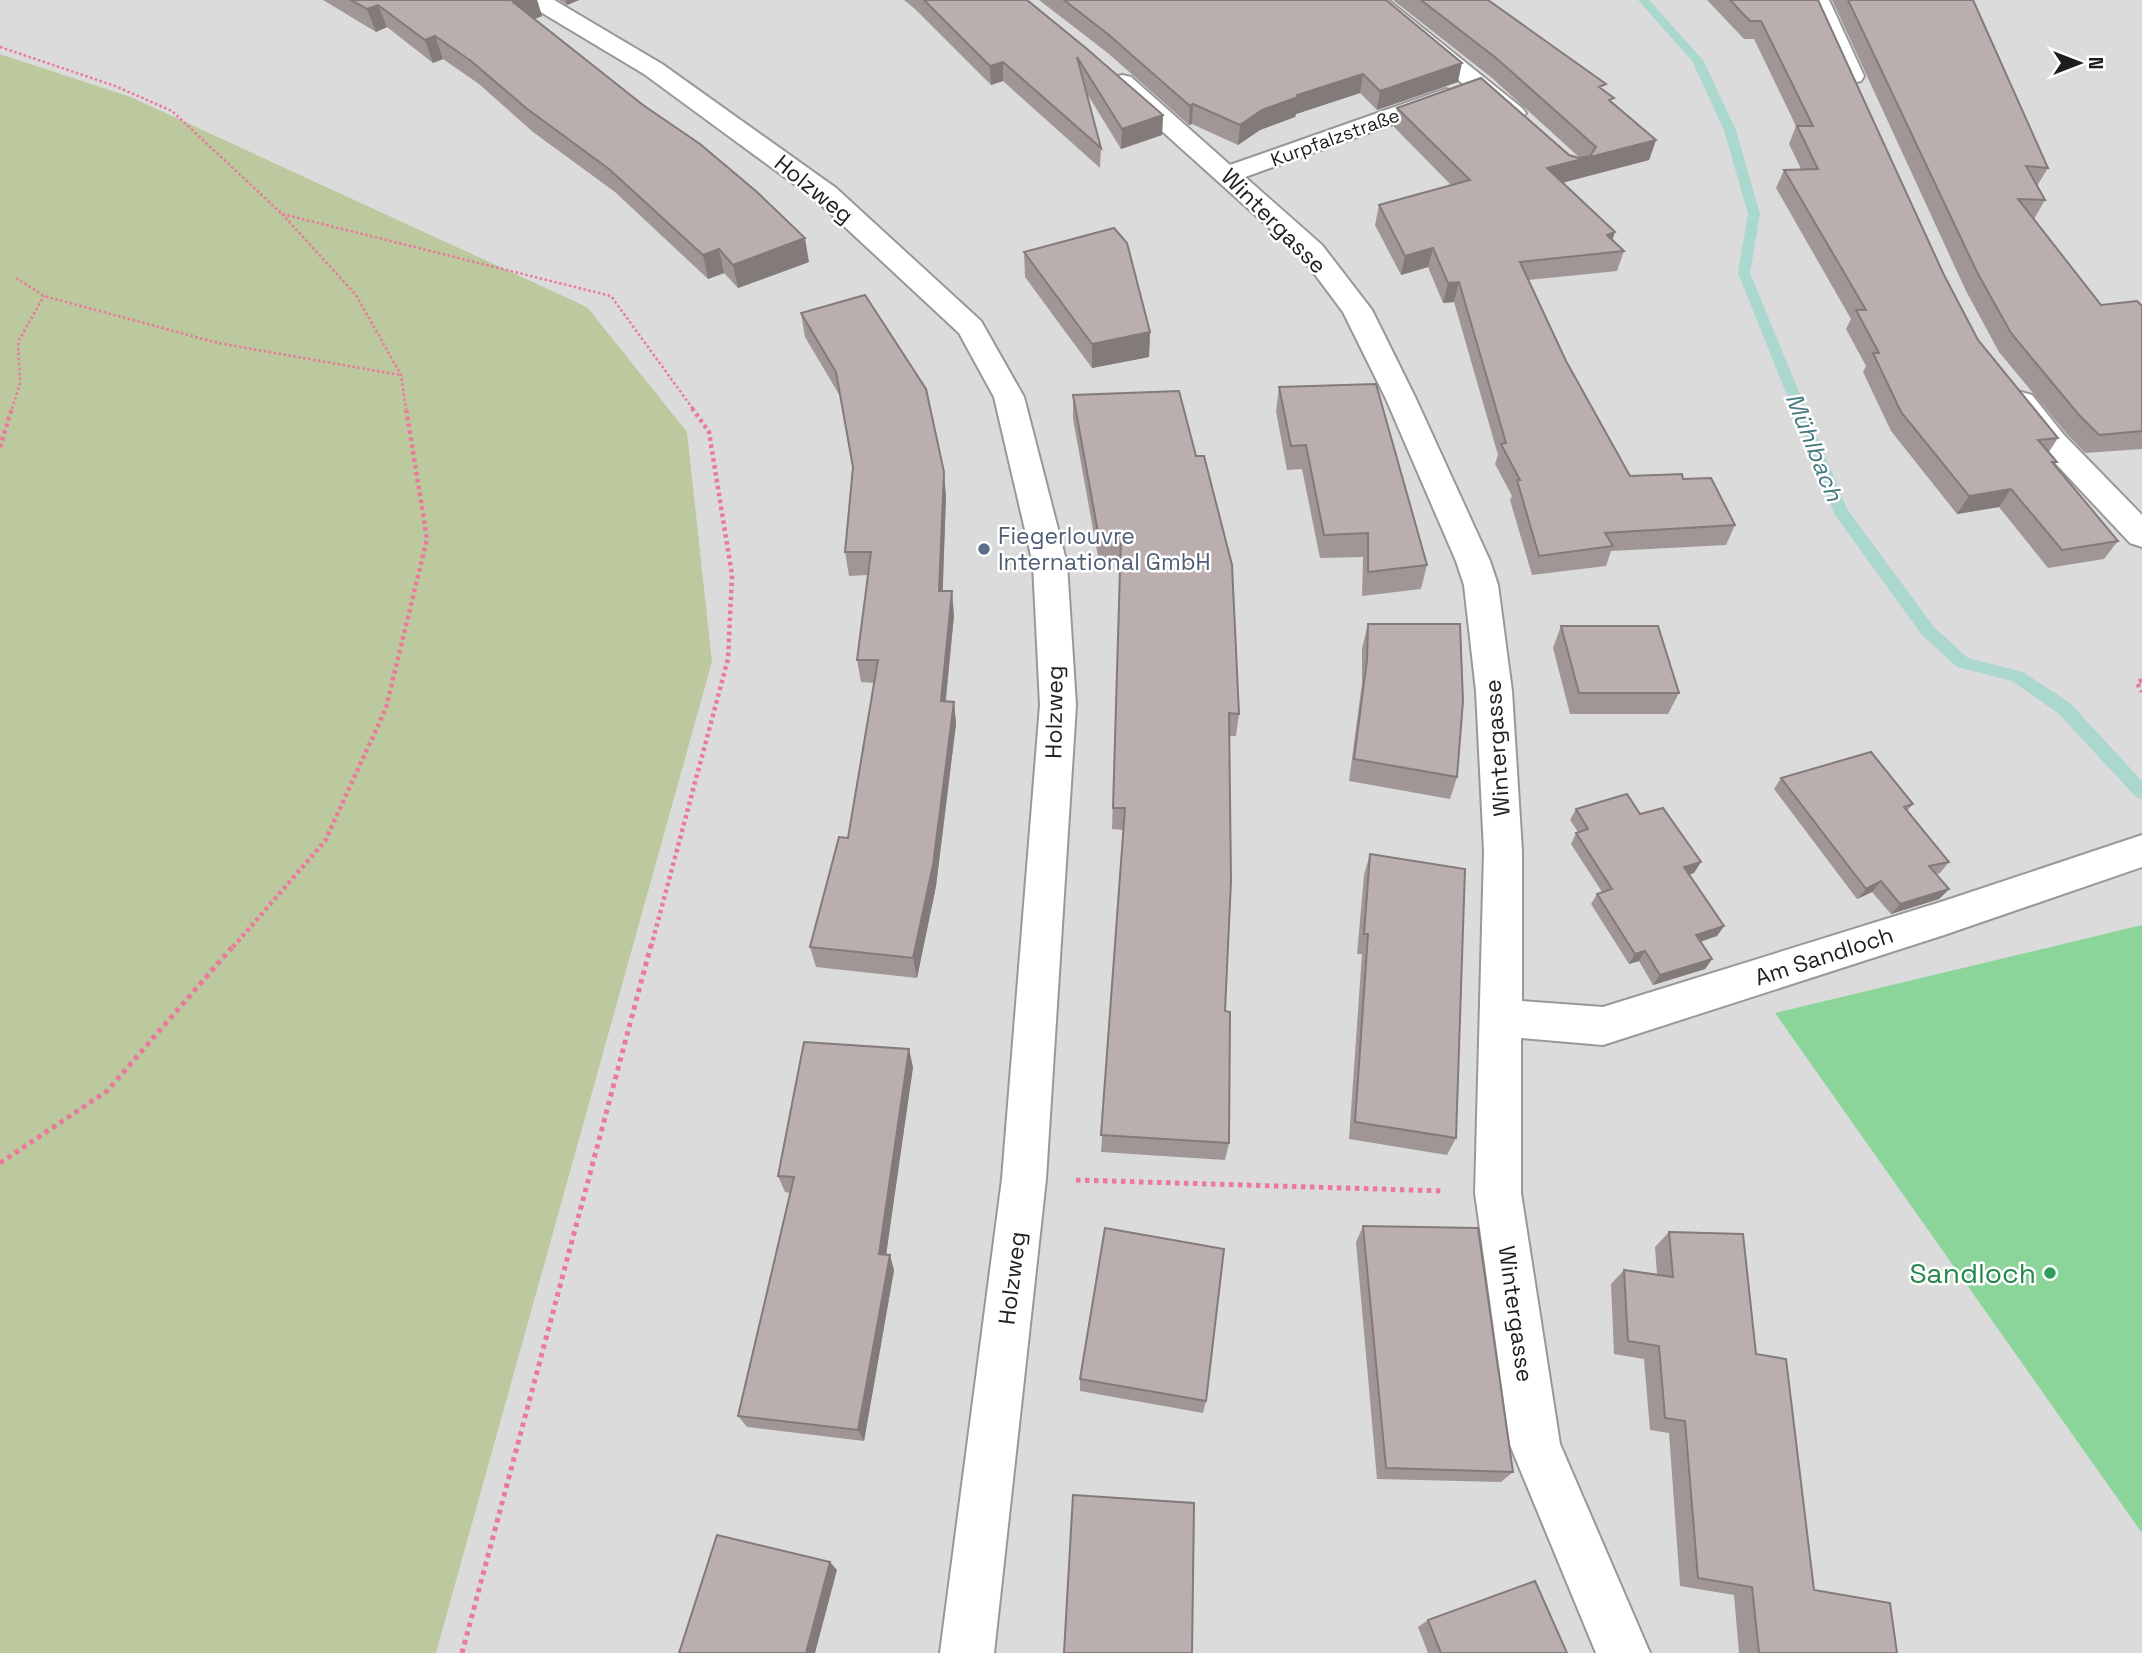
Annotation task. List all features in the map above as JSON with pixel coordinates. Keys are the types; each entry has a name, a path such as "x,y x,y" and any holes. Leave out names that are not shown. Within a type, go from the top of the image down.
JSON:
{"street":[{"name":"Holzweg","path":"537,0 653,69 826,194 971,328 1009,397 1050,564 1058,705 1024,1179 967,1653"},
{"path":"1374,0 1481,85 1533,131"},
{"path":"1817,0 1862,99"},
{"name":"Wintergasse","path":"1098,61 1229,174 1312,251 1357,310 1401,399 1477,573 1494,691 1503,851 1498,1193 1535,1445 1623,1653"},
{"name":"Kurpfalzstraße","path":"1229,174 1481,85"},
{"path":"2001,378 2053,442 2142,535"},
{"name":"Am Sandloch","path":"1500,1018 1603,1026 1944,918 2142,851"}],"path":[{"path":"0,47 115,86 172,111 282,214 355,295 401,375 427,539 386,708 325,841 107,1091 0,1163"},
{"path":"282,214 611,296 652,349 709,432 732,575 728,659 462,1653"},
{"path":"16,278 44,296 218,343 401,375"},
{"path":"0,447 20,383 18,342 44,296"},
{"path":"2142,680 2137,683 2142,692"},
{"path":"1024,1179 1498,1193"}],"shaded area":[{"path":"0,0 2142,0 2142,1653 436,1653 712,662 587,307 131,97 0,54"}],"green space":[{"path":"0,54 131,97 587,307 687,432 712,662 436,1653 0,1653"},
{"name":"Sandloch","path":"2142,925 2142,1533 1775,1013"}],"building":[{"path":"351,0 518,0 513,2 643,105 700,144 757,192 805,238 733,265 719,249 703,255 609,169 526,108 471,61 435,36 425,40 378,5 367,9"},
{"path":"924,0 1027,0 1163,115 1122,129 1077,57 1101,148 1003,62 990,66"},
{"path":"1064,0 1386,0 1462,63 1380,91 1363,74 1297,95 1298,97 1262,110 1240,125 1193,104 1190,106 1109,35"},
{"path":"1421,0 1488,0 1606,84 1599,87 1614,98 1609,100 1656,140 1547,168 1615,232 1607,235 1624,251 1520,262 1566,361 1630,476 1682,474 1683,479 1711,478 1735,525 1605,533 1613,546 1539,556 1517,480 1520,480 1501,444 1506,443 1459,282 1448,283 1433,248 1405,256 1379,205 1470,180 1397,108 1481,78 1569,155 1579,158 1590,156 1596,147 1496,58"},
{"path":"1730,0 1818,0 1944,275 1978,340 2058,438 2038,440 2057,462 2052,462 2118,541 2062,550 2011,489 1969,496 1901,412 1873,353 1879,353 1856,310 1866,310 1784,170 1818,169 1797,126 1813,126 1761,21 1750,21"},
{"path":"1848,0 1973,0 2048,168 2026,166 2045,200 2018,199 2101,305 2137,301 2142,306 2142,431 2099,435 2011,333 1977,272"},
{"path":"1114,228 1127,243 1150,332 1092,344 1024,252"},
{"path":"865,295 926,389 944,472 939,591 952,591 941,701 954,702 933,865 913,958 810,947 839,837 848,838 878,660 857,660 871,552 845,552 853,467 836,372 801,313"},
{"path":"1376,384 1427,565 1368,572 1368,533 1324,535 1306,445 1291,446 1279,387"},
{"path":"1179,391 1196,456 1204,456 1232,565 1239,714 1229,713 1231,881 1225,1011 1230,1012 1229,1143 1101,1135 1125,808 1113,808 1121,536 1099,538 1073,395"},
{"path":"1368,624 1460,624 1463,701 1457,777 1354,759 1367,660"},
{"path":"1561,626 1658,626 1679,693 1579,693"},
{"path":"1871,752 1913,804 1904,807 1949,862 1929,866 1949,889 1900,904 1881,881 1866,889 1781,778"},
{"path":"1627,794 1640,814 1663,808 1701,862 1684,867 1724,926 1696,935 1712,959 1660,975 1645,951 1635,954 1597,894 1612,889 1576,833 1588,829 1576,809"},
{"path":"1370,854 1465,869 1456,1138 1355,1122 1368,934 1364,934"},
{"path":"804,1042 909,1049 879,1254 890,1255 858,1430 738,1416 794,1177 778,1176"},
{"path":"1363,1226 1478,1228 1513,1472 1386,1468"},
{"path":"1105,1228 1224,1249 1206,1401 1080,1379"},
{"path":"1669,1232 1743,1234 1756,1354 1786,1359 1814,1590 1890,1603 1897,1653 1759,1653 1752,1587 1698,1578 1685,1421 1665,1418 1659,1346 1628,1341 1624,1270 1673,1277"},
{"path":"1073,1495 1194,1503 1192,1653 1064,1653"},
{"path":"717,1535 830,1562 806,1653 679,1653"},
{"path":"1535,1581 1567,1653 1441,1653 1428,1620"}],"waterway":[{"name":"Mühlbach","path":"1643,0 1697,60 1730,130 1754,214 1744,273 1840,511 1928,631 1963,663 2017,676 2064,708 2142,792"}],"place":[{"name":"Fiegerlouvre International GmbH","path":"984,549"},
{"name":"Sandloch","path":"2050,1273"}]}
